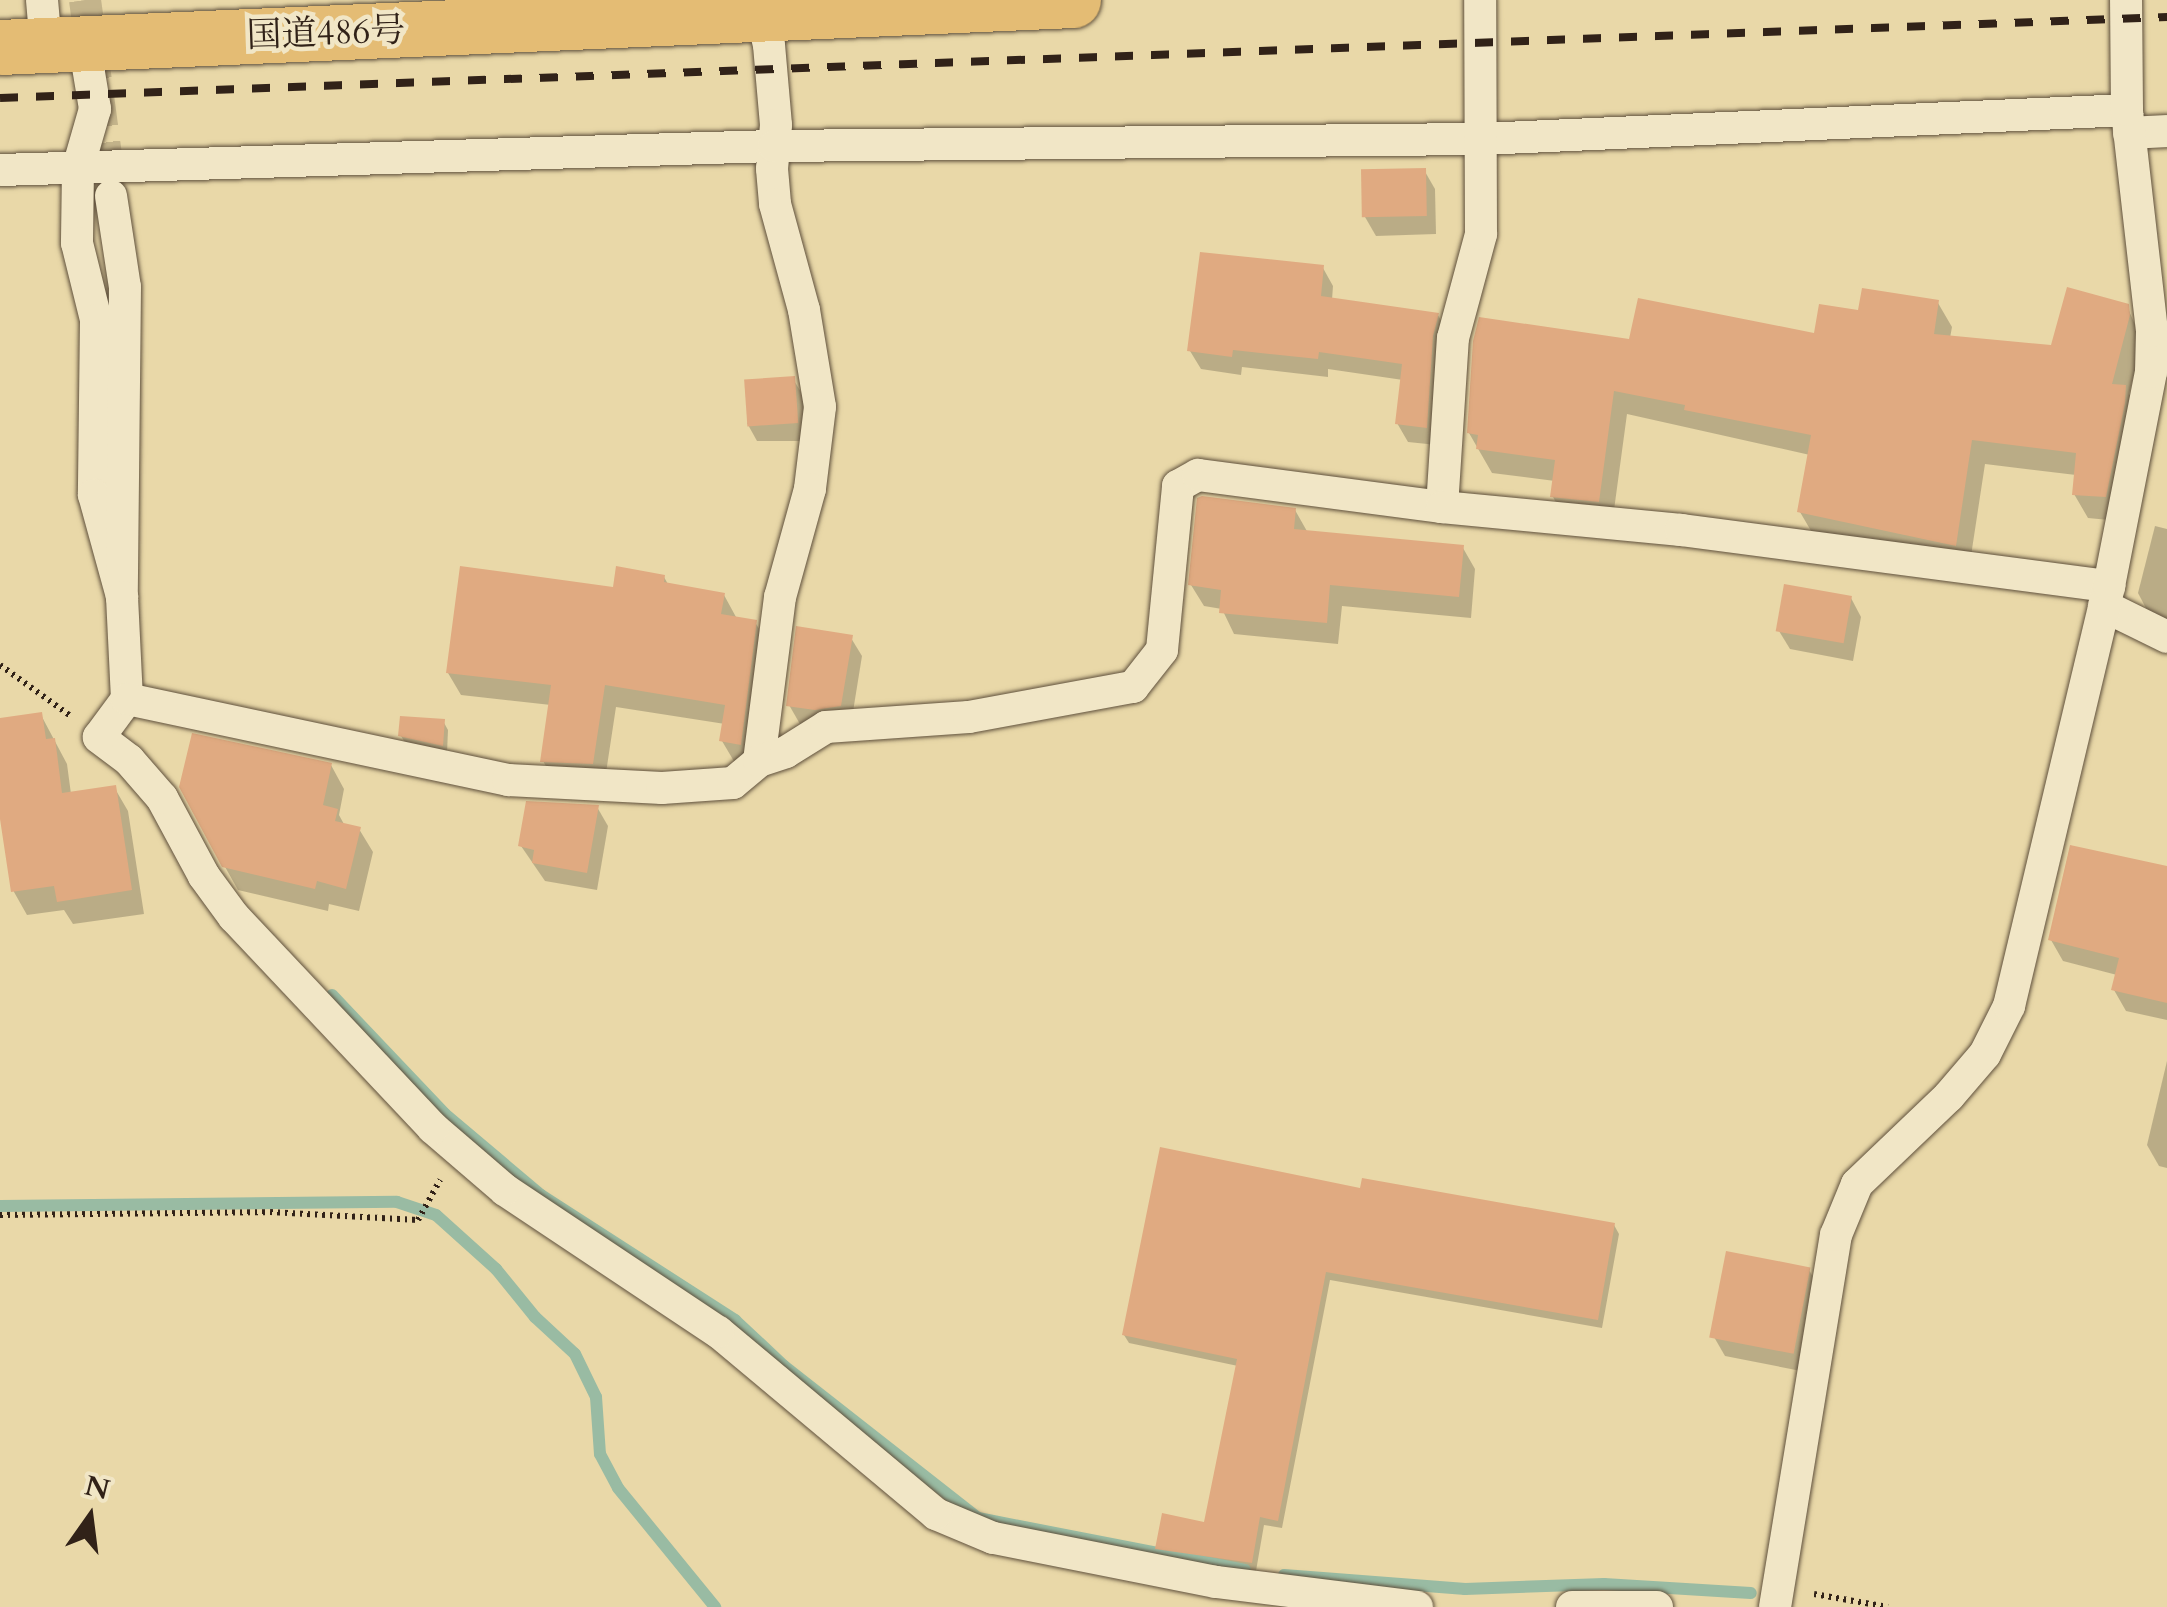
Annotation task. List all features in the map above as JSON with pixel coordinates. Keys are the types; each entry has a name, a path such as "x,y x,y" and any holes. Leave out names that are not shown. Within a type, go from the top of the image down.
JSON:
{"highway":[{"name":"国道486号","path":"43,34 1072,0"}],"street":[{"path":"1442,507 1454,338 1481,234 1480,0"},
{"path":"1777,1597 1836,1235 1857,1184 1949,1096 1984,1054 2004,1018 2106,596 2151,372 2150,316 2128,121 2126,0"},
{"path":"759,761 780,597 810,489 820,407 804,310 775,204 772,85 760,8"},
{"path":"43,34 94,109 78,168 77,243 96,320 94,495 122,597"},
{"path":"0,170 774,146 1482,139 2128,121 2167,132"},
{"path":"112,196 125,288 122,597 127,699 99,737 129,760 162,798 204,876 234,917 433,1128 504,1190 718,1332 936,1514 993,1538 1216,1582 1418,1607"},
{"path":"127,699 508,780 662,788 733,783 759,761 786,752 826,726 969,717 1133,687 1162,650 1178,486 1186,479 1216,476 1442,507 1681,530 2106,596 2167,637"},
{"path":"1572,1607 1656,1607"}],"path":[{"path":"0,665 99,737"},
{"path":"0,1215 270,1212 418,1220 426,1205"},
{"path":"1777,1597 1888,1607"}],"building":[{"path":"1426,168 1427,216 1362,217 1361,169"},
{"path":"1200,252 1324,265 1321,296 1439,313 1433,336 1427,428 1395,424 1402,364 1319,352 1318,359 1233,350 1232,357 1187,351"},
{"path":"2067,287 2129,304 2130,315 2112,384 2126,385 2125,403 2106,497 2072,495 2076,453 1972,440 1956,546 1797,512 1811,435 1684,410 1685,405 1614,391 1599,502 1550,497 1555,460 1476,449 1478,435 1467,433 1473,341 1479,317 1629,339 1638,298 1814,333 1819,304 1858,310 1862,288 1939,300 1934,334 2051,345"},
{"path":"795,376 798,423 747,426 744,380"},
{"path":"1197,498 1296,508 1294,529 1464,545 1459,597 1330,585 1327,623 1219,613 1221,590 1188,585"},
{"path":"460,566 613,587 616,566 665,575 664,582 725,593 721,614 757,620 741,745 719,741 725,705 605,685 593,764 540,762 551,685 446,673"},
{"path":"1784,584 1852,596 1844,643 1776,631"},
{"path":"796,626 853,635 841,706 815,710 786,706"},
{"path":"42,712 46,739 55,738 62,793 116,785 132,890 57,902 54,886 11,892 0,819 0,718"},
{"path":"400,716 445,719 443,746 398,736"},
{"path":"192,733 332,763 323,805 338,809 335,821 361,827 346,889 317,881 315,889 222,867 179,787"},
{"path":"526,801 599,805 587,873 532,863 534,850 518,846"},
{"path":"2070,845 2167,866 2167,1003 2111,990 2119,958 2048,940"},
{"path":"1160,1147 1360,1188 1362,1178 1615,1223 1598,1320 1326,1272 1278,1521 1260,1517 1252,1563 1155,1549 1162,1513 1204,1522 1237,1359 1122,1335"},
{"path":"1726,1251 1810,1267 1794,1354 1709,1337"}],"waterway":[{"path":"332,995 445,1114 541,1195 735,1320 784,1366 978,1518 1245,1570"},
{"path":"0,1206 397,1202 436,1215 496,1269 535,1317 575,1354 596,1397 600,1454 618,1488 715,1607"},
{"path":"1284,1575 1465,1589 1604,1584 1751,1593"}],"tunnel":[{"path":"85,0 111,192"}],"railway":[{"path":"0,98 2167,17"}]}
